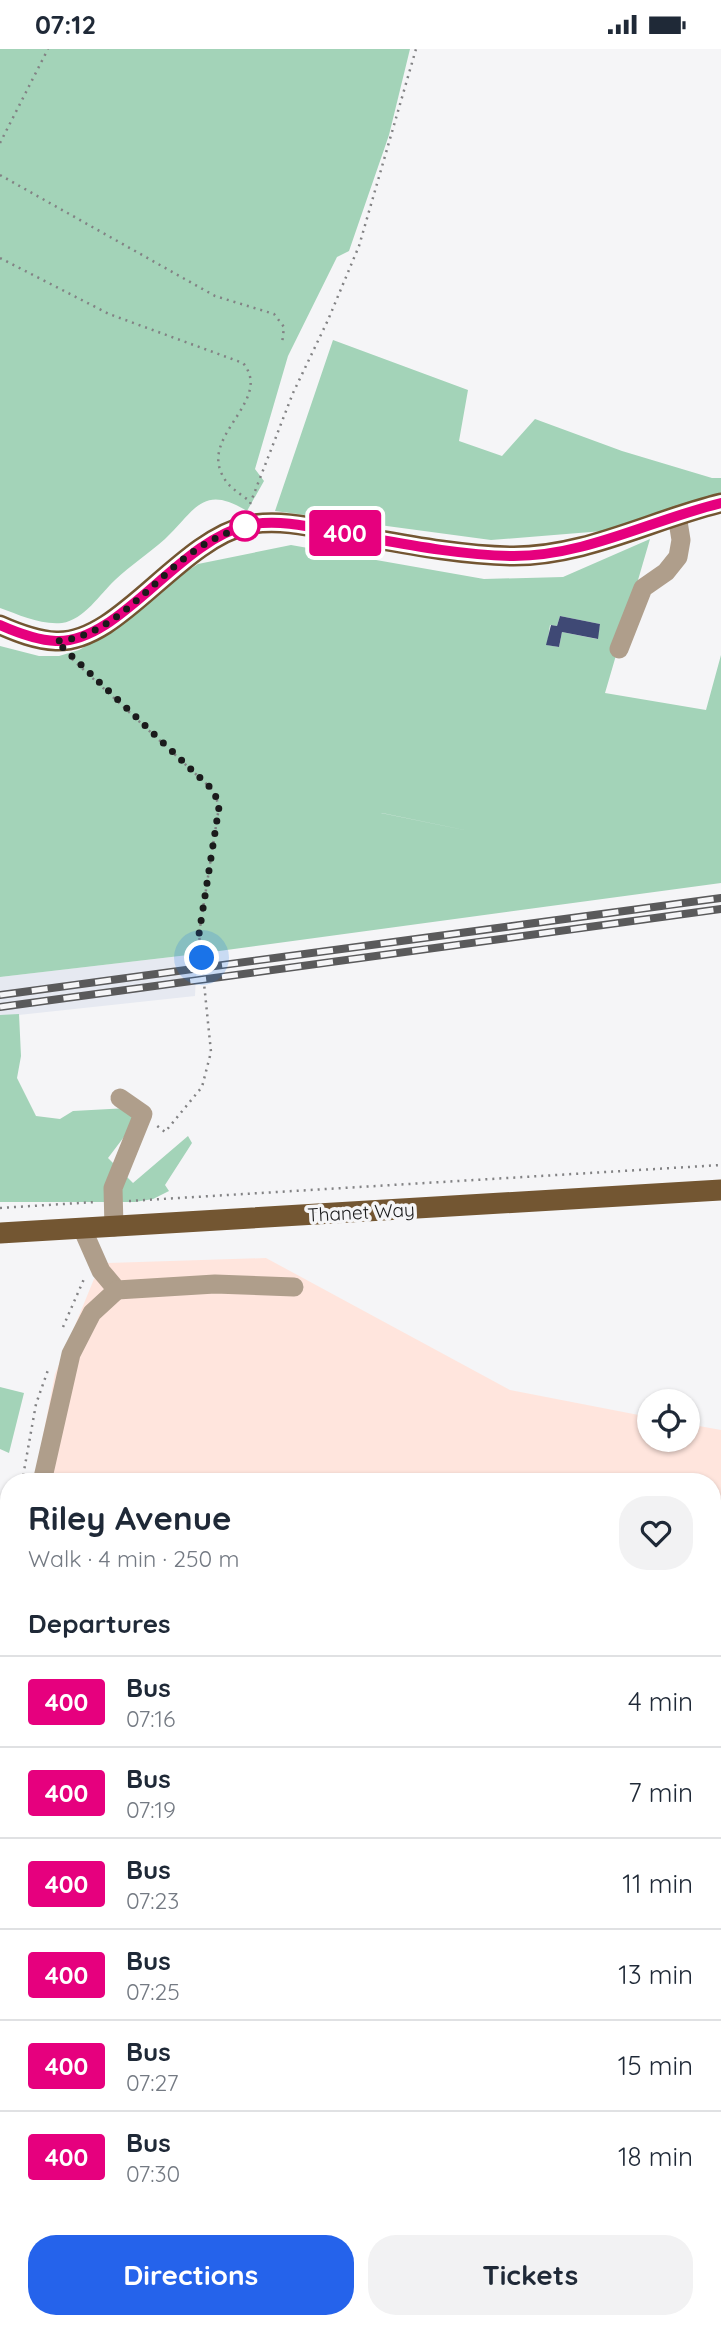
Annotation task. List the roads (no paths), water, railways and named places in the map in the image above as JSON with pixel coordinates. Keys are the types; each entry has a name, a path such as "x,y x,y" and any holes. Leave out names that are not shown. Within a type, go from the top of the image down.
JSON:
{"main road":[{"path":"0,625 27,636 56,641 86,636 103,626 187,556 216,537 248,525 302,525 390,541 510,556 590,544 721,503"},
{"name":"Thanet Way","path":"0,1233 721,1190"}],"lane":[{"path":"619,649 643,588 666,572 678,557 681,540 677,515"},
{"path":"114,1227 113,1188 143,1114 120,1098"},
{"path":"82,1229 101,1271 117,1290"},
{"path":"44,1473 71,1354 92,1313 117,1290 215,1284 293,1287"}],"railway":[{"path":"0,995 721,898"},
{"path":"0,1007 721,909"}]}
